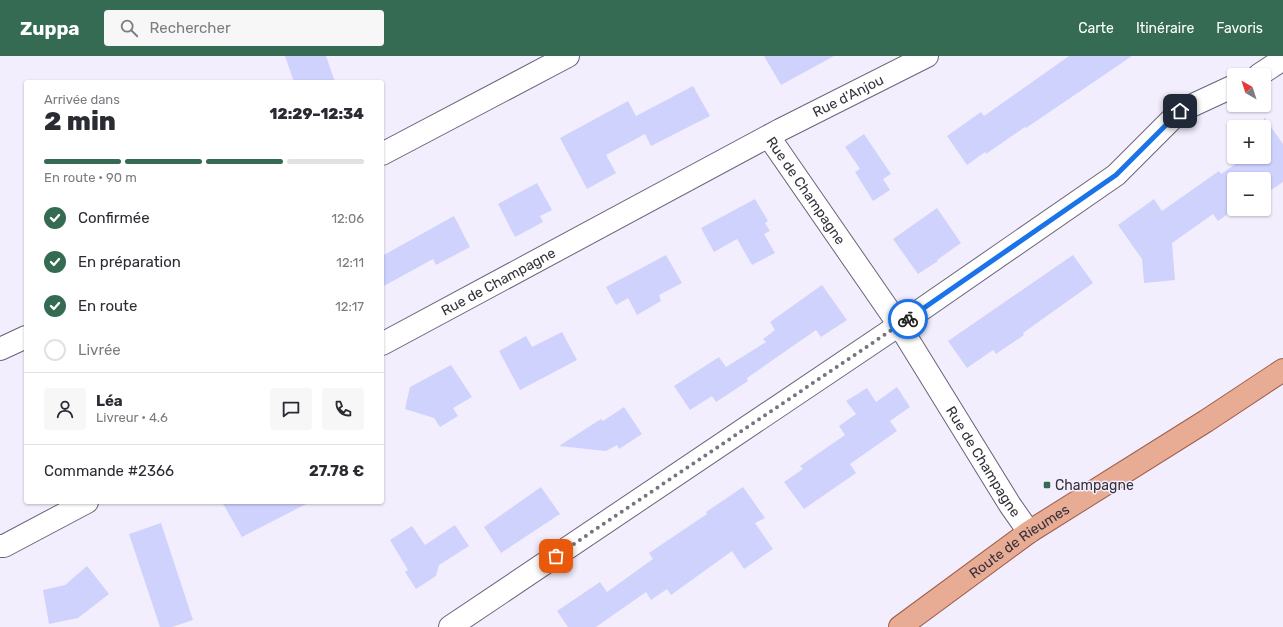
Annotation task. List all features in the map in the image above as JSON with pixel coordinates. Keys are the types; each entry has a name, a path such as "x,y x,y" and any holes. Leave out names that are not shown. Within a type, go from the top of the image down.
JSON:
{"main road":[{"name":"Route de Rieumes","path":"900,627 1029,532 1206,421 1283,370"}],"street":[{"path":"384,153 568,56"},
{"name":"Rue d'Anjou","path":"769,137 927,56"},
{"path":"1270,68 1283,59"},
{"path":"450,627 899,325 1116,175 1180,111 1227,89"},
{"name":"Rue de Champagne","path":"384,343 769,137 899,325 1010,505 1029,532"},
{"path":"0,349 24,338"},
{"path":"0,546 4,546 83,504"}],"building":[{"path":"285,56 326,56 334,80 293,80"},
{"path":"764,56 834,56 781,85"},
{"path":"1069,56 1132,56 1026,128 1025,127 986,154 985,152 967,165 947,136 981,112 984,116"},
{"path":"693,86 710,116 651,146 645,134 606,155 616,173 587,189 560,138 628,101 636,116"},
{"path":"1271,127 1283,144 1283,182 1271,190 1271,172 1227,172 1227,215 1218,221 1213,214 1172,243 1175,280 1144,283 1142,259 1118,225 1154,199 1162,211 1219,171 1221,174 1236,164 1271,164"},
{"path":"864,134 891,174 883,179 890,190 873,201 855,172 860,169 845,147"},
{"path":"537,183 552,210 540,216 543,222 515,237 498,204"},
{"path":"755,199 768,221 765,223 770,231 764,234 775,253 752,265 737,239 714,252 701,228"},
{"path":"937,208 961,243 918,274 893,239"},
{"path":"454,216 470,247 436,265 433,259 384,286 384,255"},
{"path":"666,255 682,283 659,295 661,301 637,315 628,298 616,305 606,287"},
{"path":"1073,255 1093,283 1023,333 1024,335 996,354 993,350 967,368 948,341"},
{"path":"822,285 847,320 821,337 816,330 747,378 748,381 716,402 712,396 690,410 674,386 719,357 726,367 766,342 763,339 775,330 770,322"},
{"path":"562,332 577,360 520,390 499,351 526,336 532,347"},
{"path":"451,365 472,397 453,408 458,416 440,427 434,418 405,409 410,387"},
{"path":"897,387 910,407 890,421 897,431 850,464 856,473 804,509 784,482 803,469 800,466 845,435 839,426 856,414 846,401 867,388 876,402"},
{"path":"624,407 642,434 619,449 617,445 606,451 559,446 601,419 603,421"},
{"path":"541,487 560,514 501,553 484,527"},
{"path":"743,487 765,518 755,523 773,549 744,569 732,551 671,595 667,589 651,600 646,592 596,627 568,627 557,611 600,582 607,592 653,559 649,553 707,514 706,512"},
{"path":"223,504 306,504 242,537"},
{"path":"161,523 193,620 172,627 160,627 129,534"},
{"path":"455,525 469,546 439,565 436,576 416,589 405,572 408,570 390,540 412,526 425,545"},
{"path":"87,566 109,594 78,618 49,624 43,590 65,585"}],"way so far":[{"path":"556,556 908,319"}],"place":[{"name":"Champagne","path":"1047,485"}],"route":[{"path":"908,319 1116,175 1180,111"}]}
